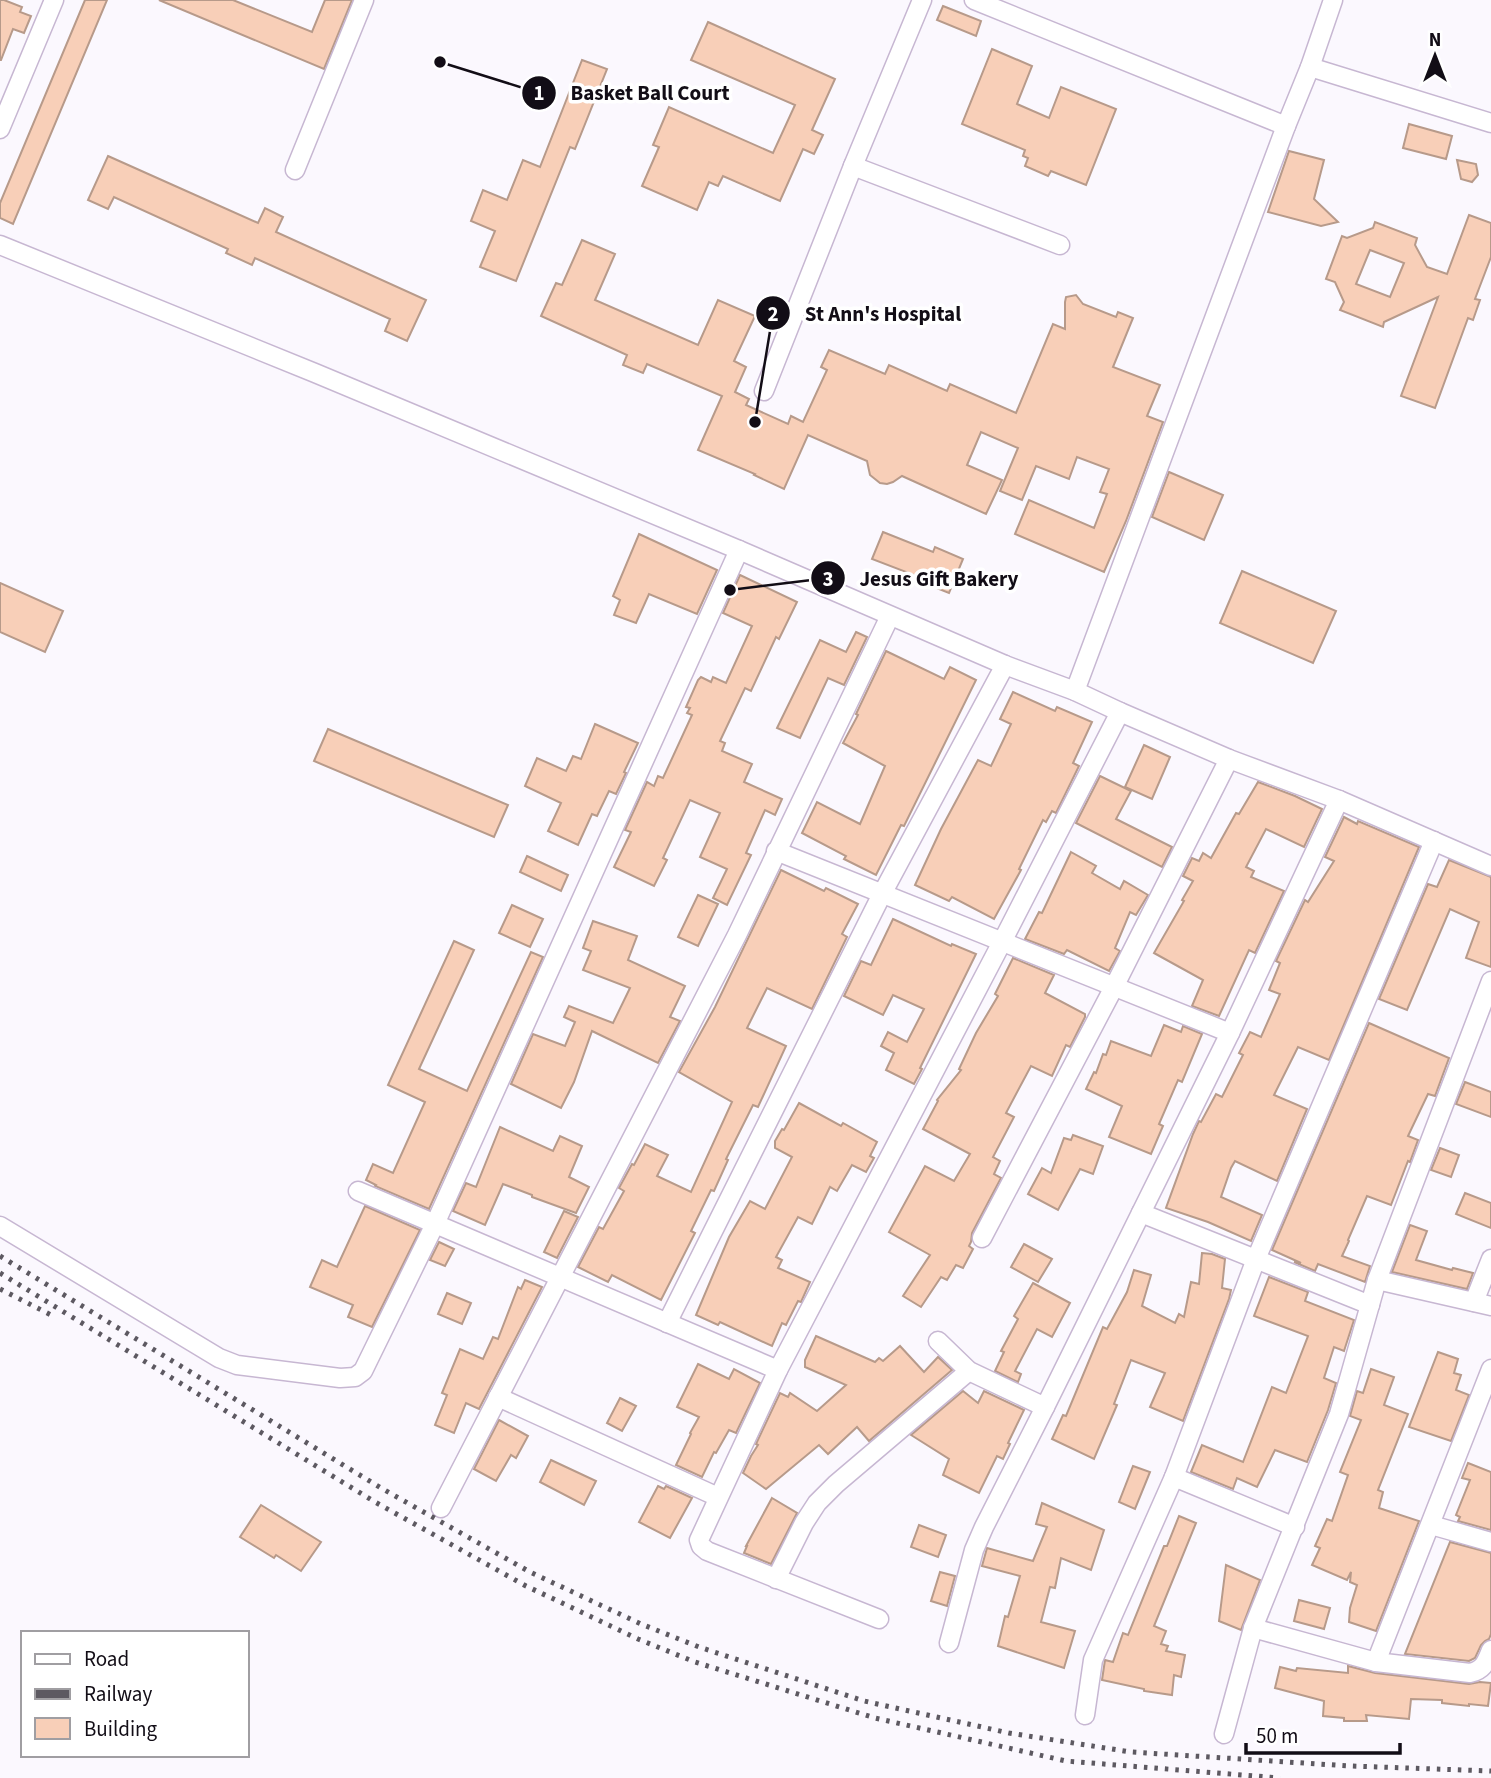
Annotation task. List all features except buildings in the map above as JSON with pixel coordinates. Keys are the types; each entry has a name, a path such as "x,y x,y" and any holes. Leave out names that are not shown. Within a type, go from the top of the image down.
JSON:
{"street":[{"path":"0,129 54,0"},
{"path":"295,170 364,0"},
{"path":"764,391 922,0"},
{"path":"974,0 1286,126"},
{"path":"1075,691 1333,0"},
{"path":"1310,67 1491,123"},
{"path":"853,166 1060,245"},
{"path":"0,244 328,378 1005,665 1075,691 1229,759 1339,800 1491,866"},
{"path":"0,1226 219,1358 237,1365 340,1378 355,1377 363,1371 435,1224 739,550"},
{"path":"441,1508 737,935 890,616"},
{"path":"667,1323 882,894 1005,665"},
{"path":"879,1619 707,1551 699,1540 778,1370 1120,712"},
{"path":"982,1238 1114,987 1229,759"},
{"path":"949,1643 974,1550 984,1527 1230,1033 1339,800"},
{"path":"1085,1715 1093,1660 1174,1477 1256,1259 1434,841"},
{"path":"776,851 1230,1033"},
{"path":"1224,1734 1253,1628 1339,1414 1377,1280 1491,981"},
{"path":"358,1191 778,1370"},
{"path":"1141,1213 1370,1304"},
{"path":"1377,1280 1483,1304 1491,1259"},
{"path":"939,1341 969,1371 1045,1407"},
{"path":"1376,1662 1491,1369"},
{"path":"776,1580 817,1503 969,1371"},
{"path":"498,1397 718,1497"},
{"path":"1174,1477 1295,1527"},
{"path":"1431,1525 1491,1542"},
{"path":"1253,1628 1376,1662 1470,1673 1485,1666 1491,1650"}],"railway":[{"path":"0,1256 381,1488 530,1572 641,1624 699,1647 864,1701 1009,1733 1131,1752 1350,1766 1491,1771"},
{"path":"0,1273 375,1502 526,1586 638,1639 695,1662 875,1718 1066,1761 1280,1778"},
{"path":"0,1289 55,1317"}],"place":[{"name":"Basket Ball Court","path":"440,62"},
{"name":"St Ann's Hospital","path":"755,422"},
{"name":"Jesus Gift Bakery","path":"730,590"}]}
